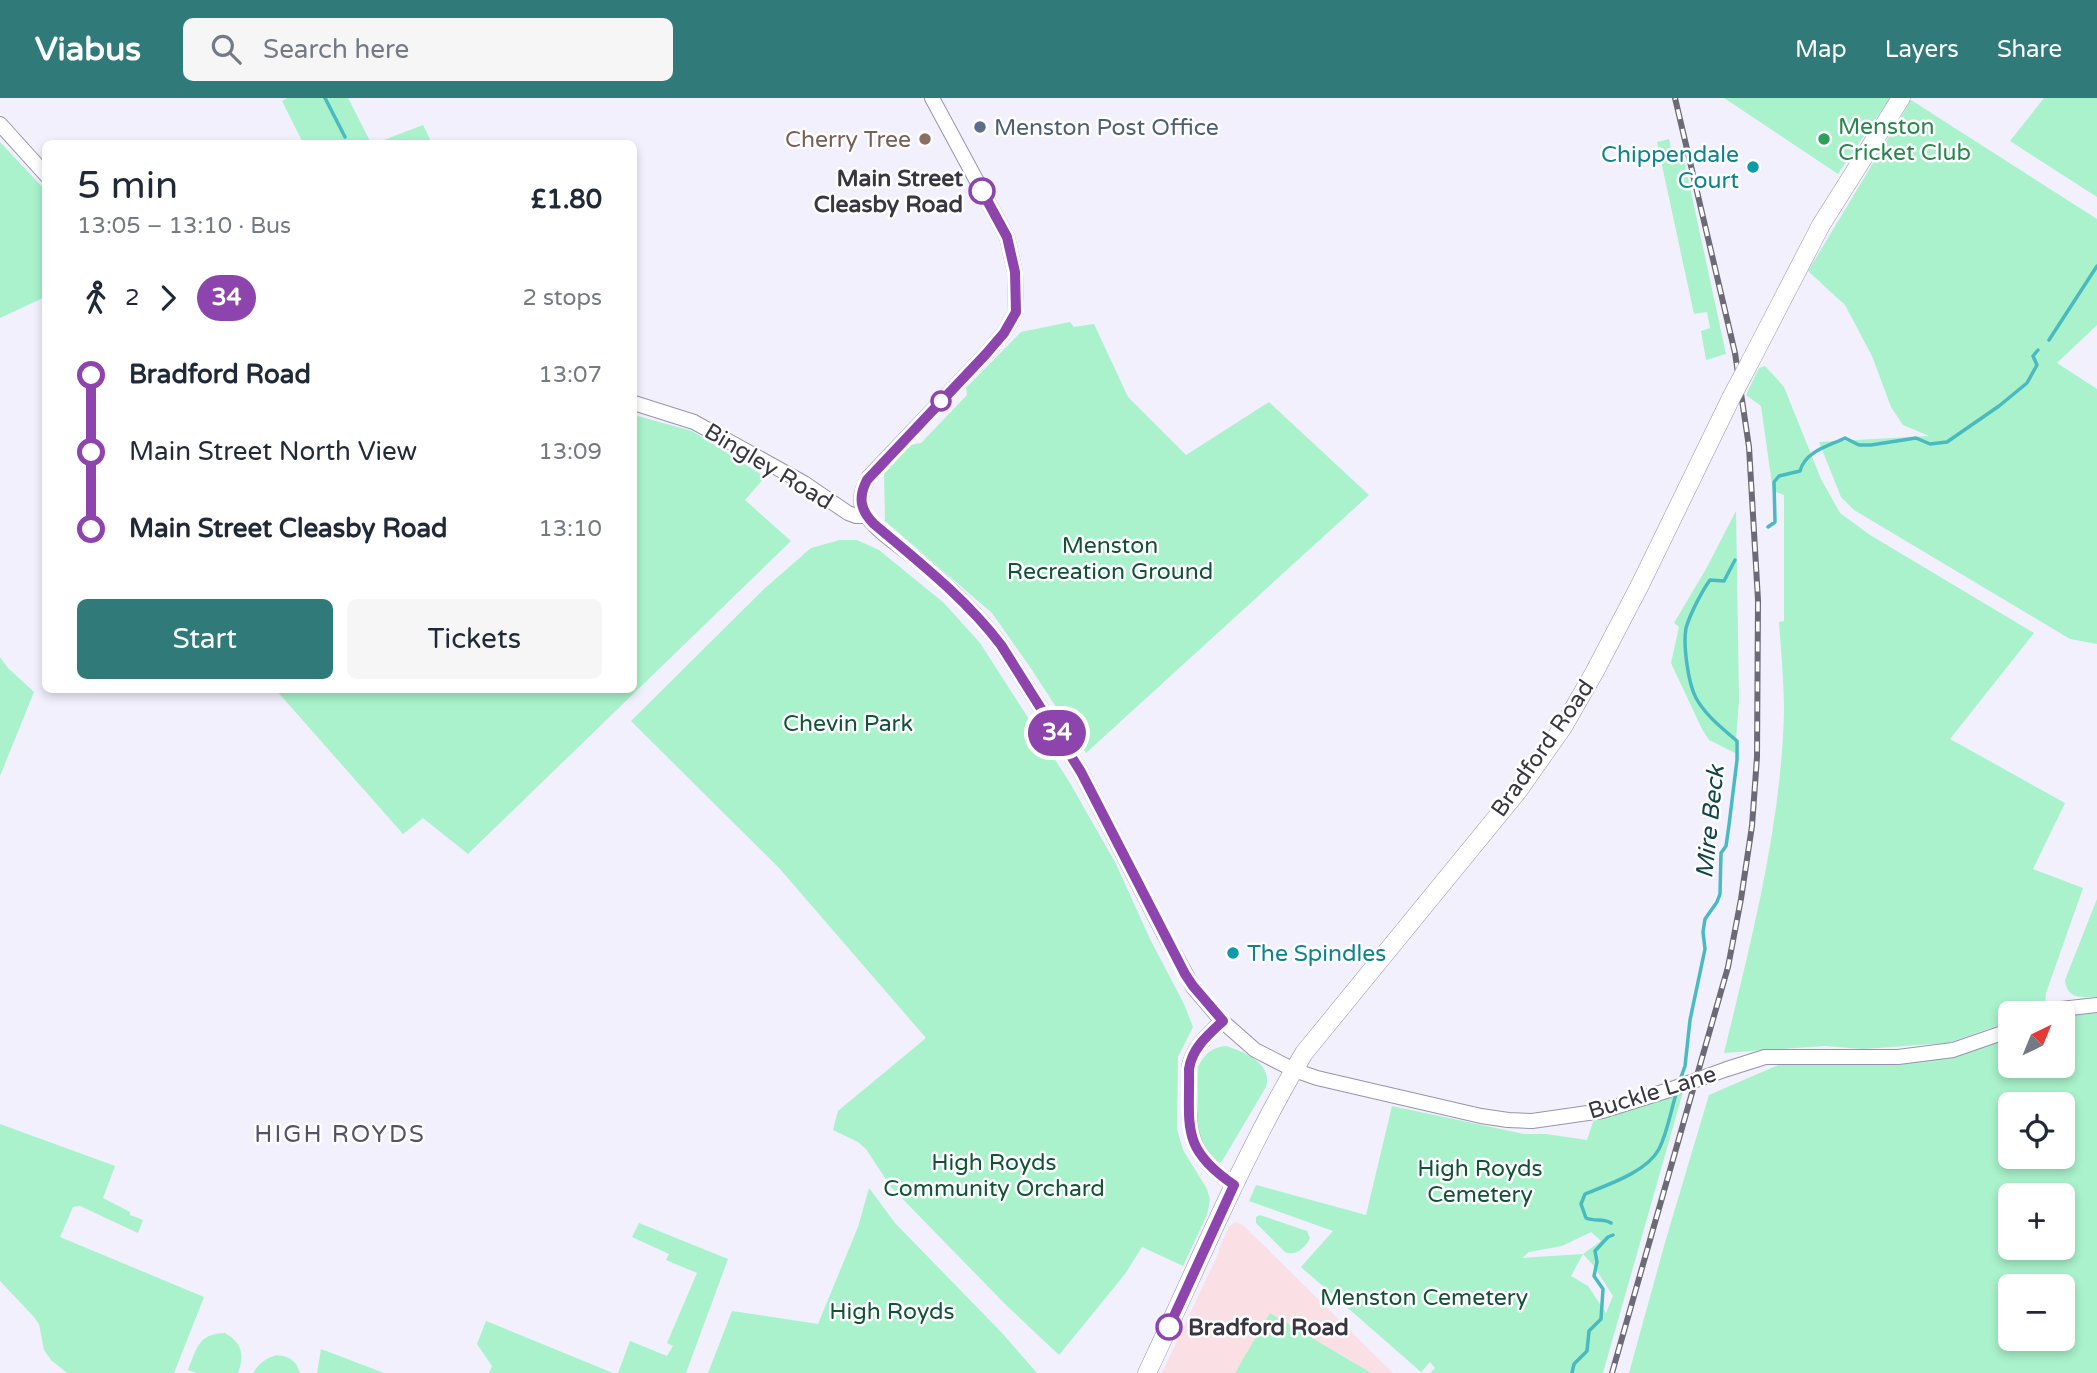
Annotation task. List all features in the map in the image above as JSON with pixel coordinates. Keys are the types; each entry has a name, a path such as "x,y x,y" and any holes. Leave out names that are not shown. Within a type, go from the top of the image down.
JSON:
{"main road":[{"name":"Bradford Road","path":"1147,1373 1234,1185 1294,1070 1314,1039 1518,791 1563,727 1640,585 1731,398 1821,225 1901,98"}],"street":[{"path":"866,516 861,501 867,480 986,354 1004,333 1016,312 1015,272 1007,237 932,98"},
{"path":"0,124 42,171"},
{"name":"Bingley Road","path":"637,404 694,422 804,483 848,513 866,516 939,579 991,631 1081,772 1193,986 1223,1021 1255,1050 1294,1070"},
{"path":"2076,1007 2097,1005"},
{"path":"1223,1021 1202,1041 1191,1059 1190,1130 1199,1155 1215,1172 1234,1185"},
{"name":"Buckle Lane","path":"1294,1070 1360,1089 1481,1116 1532,1121 1602,1111 1765,1057 1898,1057 1953,1051 1998,1035"}],"shaded area":[{"path":"1235,1222 1242,1224 1393,1373 1162,1373 1229,1227"}],"green space":[{"path":"287,98 348,98 369,140 302,140 282,101"},
{"name":"Menston Cricket Club","path":"1724,98 1890,98 1838,174"},
{"path":"2044,98 2097,98 2097,197 2010,141"},
{"path":"1911,100 2097,219 2097,325 2057,363 2097,389 2097,644 2070,639 1854,510 1841,497 1819,442 1929,436 1903,425 1891,407 1872,356 1845,305 1808,271"},
{"path":"423,125 430,140 384,140"},
{"path":"1669,139 1673,157 1683,155 1726,354 1706,360 1701,331 1710,328 1707,312 1694,314 1657,142"},
{"path":"0,142 42,187 42,298 0,318"},
{"name":"Menston Recreation Ground","path":"1070,322 1074,327 1094,324 1128,397 1186,455 1269,402 1369,495 1086,753 992,613 885,521 884,472 911,445 921,443 967,395 966,388 1021,332"},
{"path":"1765,366 1784,387 1821,479 1840,513 1870,535 2034,633 1950,739 2065,803 2033,869 2083,888 2045,1001 1998,1001 1998,1026 1948,1043 1863,1049 1825,1046 1724,1053 1763,884 1782,755 1784,701 1779,622 1784,621 1784,495 1773,491 1761,406 1746,395 1759,368"},
{"path":"637,416 692,431 765,477 745,500 791,541 637,690"},
{"path":"1736,511 1739,700 1735,753 1709,740 1671,663 1679,627 1674,623"},
{"name":"Chevin Park","path":"840,540 857,540 879,550 944,603 980,643 1070,783 1116,864 1193,1027 1178,1057 1177,1129 1183,1150 1207,1189 1210,1199 1207,1215 1183,1266 1142,1247 1125,1274 1059,1355 1005,1304 891,1187 866,1149 833,1130 838,1111 926,1038 780,869 631,721 764,589 811,548"},
{"path":"0,657 34,692 0,776"},
{"path":"279,693 634,693 468,854 423,818 403,834"},
{"path":"2097,899 2097,997 2081,997 2069,991 2065,980"},
{"path":"2097,1011 2097,1373 1629,1373 1709,1095 1785,1062 1903,1063 1998,1038 1998,1078 2076,1078 2076,1013"},
{"path":"1226,1046 1256,1060 1267,1079 1266,1087 1221,1163 1209,1155 1197,1135 1198,1067 1209,1052"},
{"path":"1683,1092 1603,1373 1430,1373 1435,1368 1430,1362 1421,1372 1301,1267 1333,1231 1249,1201 1256,1185 1366,1215 1392,1106 1524,1134 1587,1140 1594,1119","holes":["1591,1232 1601,1241 1583,1254 1522,1258 1529,1252 1562,1246","1583,1254 1613,1296 1606,1313 1588,1286 1571,1276"]},
{"path":"0,1124 115,1166 103,1198 143,1220 138,1233 80,1206 73,1207 60,1237 204,1297 174,1373 67,1373 51,1360 44,1350 39,1324 0,1281"},
{"name":"High Royds","path":"869,1188 895,1223 1037,1373 708,1373 732,1311 818,1324 858,1227"},
{"path":"1260,1215 1307,1231 1310,1238 1300,1250 1285,1252 1256,1223 1256,1217"},
{"path":"639,1223 728,1259 686,1373 618,1373 630,1341 667,1356 673,1346 667,1343 697,1273 666,1260 669,1254 632,1237"},
{"path":"1270,1313 1371,1373 1235,1373"},
{"path":"486,1321 613,1373 489,1373 492,1366 477,1344"},
{"path":"225,1333 241,1350 238,1373 197,1373 188,1370 204,1339"},
{"path":"321,1349 384,1373 317,1373"},
{"path":"277,1355 292,1360 300,1373 253,1373 263,1361"}],"waterway":[{"path":"325,98 345,137"},
{"name":"Mire Beck","path":"2049,340 2097,266"},
{"name":"Mire Beck","path":"1768,527 1775,522 1774,482 1779,476 1800,471 1812,454 1845,438 1859,445 1916,438 1930,444 1947,442 2027,383 2037,365 2033,356 2038,350"},
{"name":"Mire Beck","path":"1680,1080 1685,1066 1690,1020 1705,949 1705,919 1720,894 1721,853 1726,846 1737,760 1737,741 1709,716 1693,691 1685,635 1690,616 1710,580 1724,581 1735,560"},
{"name":"Mire Beck","path":"1611,1223 1586,1218 1581,1204 1585,1194 1626,1177 1653,1157 1665,1135 1677,1091"},
{"name":"Mire Beck","path":"1572,1373 1574,1364 1587,1351 1589,1331 1601,1319 1603,1289 1594,1276 1597,1262 1595,1251 1613,1235"}],"railway":[{"path":"1612,1373 1728,967 1752,826 1757,757 1758,600 1749,447 1735,353 1675,98"}],"bus line":[{"name":"34","path":"982,191 1007,237 1015,272 1016,312 1004,333 986,354 867,480 861,501 866,516 964,602 1001,645 1081,772 1185,974 1223,1021 1202,1041 1191,1059 1190,1130 1199,1155 1215,1172 1234,1185 1169,1327"}],"place":[{"name":"Menston Post Office","path":"980,127"},
{"name":"Cherry Tree","path":"925,139"},
{"name":"Menston Cricket Club","path":"1824,139"},
{"name":"Chippendale Court","path":"1753,167"},
{"name":"Main Street Cleasby Road","path":"982,191"},
{"name":"The Spindles","path":"1233,953"},
{"name":"Bradford Road","path":"1169,1327"}],"district":[{"name":"HIGH ROYDS","path":"340,1134"}],"park label":[{"name":"High Royds Community Orchard","path":"994,1175"},
{"name":"High Royds Cemetery","path":"1480,1181"},
{"name":"Menston Cemetery","path":"1424,1297"}]}
